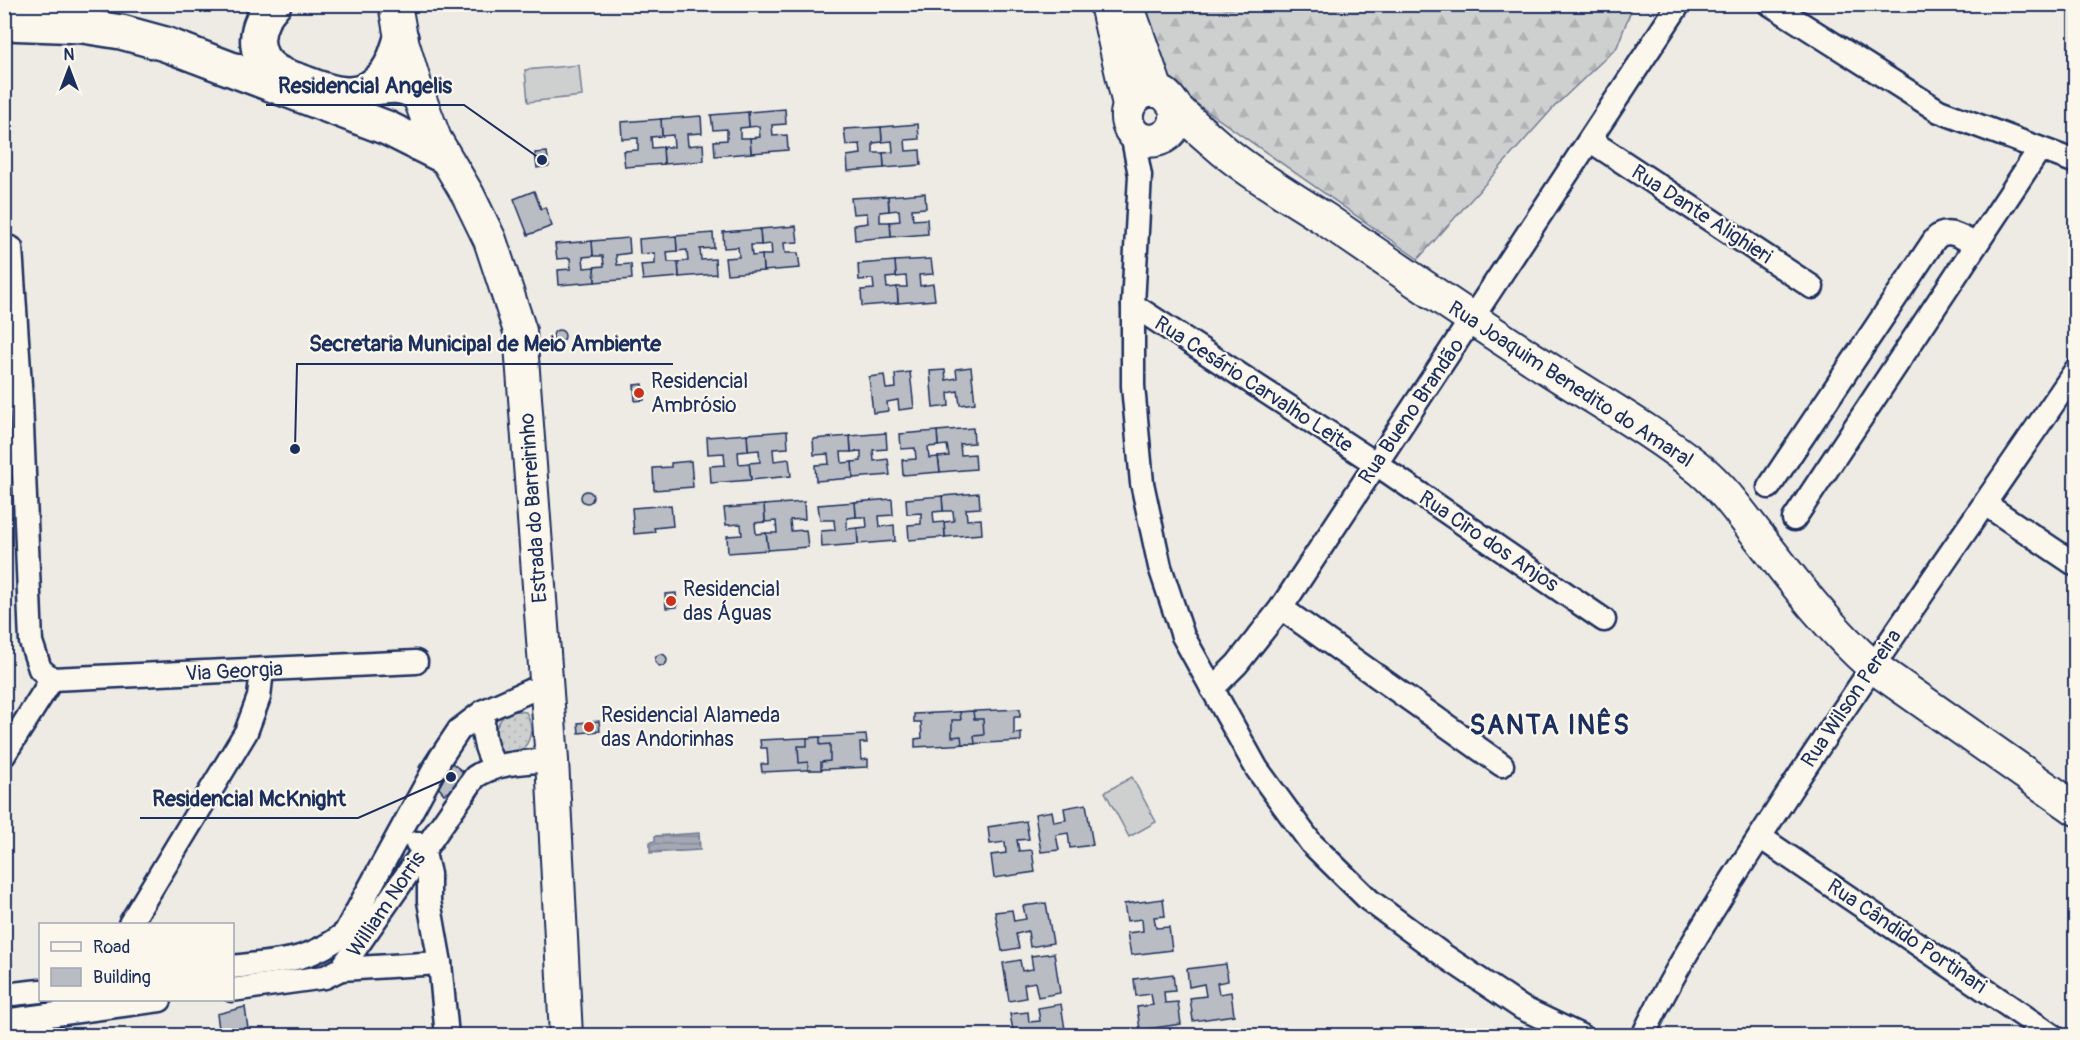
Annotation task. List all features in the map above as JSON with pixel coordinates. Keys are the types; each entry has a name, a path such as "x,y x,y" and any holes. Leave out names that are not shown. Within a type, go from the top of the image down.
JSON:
{"highway":[{"path":"4,9 55,4"},
{"path":"274,4 260,24 257,38 259,51 267,64 276,72 330,93 349,94 396,85 408,88 420,100 411,121 402,126 387,128"},
{"path":"4,23 83,26 121,32 165,44 387,128 443,156"},
{"path":"369,89 383,78 393,64 401,38"}],"street":[{"name":"Estrada do Barreirinho","path":"395,4 401,38 420,100 443,156 468,195 490,240 520,331 552,760 566,1035"},
{"path":"1106,4 1140,175 1132,305 1133,386 1142,483 1160,567 1183,636 1257,770 1311,843 1369,900 1522,1008 1581,1035"},
{"path":"1127,4 1165,118 1140,175"},
{"name":"Rua Bueno Brandão","path":"1212,689 1237,664 1281,608 1375,463 1591,141 1679,4"},
{"path":"1770,4 1939,111 2076,162"},
{"path":"1130,117 1141,93 1165,118"},
{"name":"Rua Joaquim Benedito do Amaral","path":"1130,117 1144,139 1165,118 1225,152 1472,320 1702,471 1731,501 1844,642 1872,666 2076,809"},
{"name":"Rua Dante Alighieri","path":"1591,141 1812,287"},
{"path":"1794,519 2039,150"},
{"path":"1769,487 1940,233 1947,232 1975,244"},
{"path":"4,755 52,679 40,669 31,642 15,501 11,248"},
{"name":"Rua Cesário Carvalho Leite","path":"1132,305 1375,463"},
{"name":"Rua Wilson Pereira","path":"1643,1035 1668,982 1760,837 1872,666 2076,370"},
{"name":"Rua Ciro dos Anjos","path":"1375,463 1604,620"},
{"path":"1985,504 2076,565"},
{"path":"1281,608 1502,765"},
{"name":"Via Georgia","path":"52,679 416,662"},
{"path":"131,923 246,732 260,697 262,669"},
{"name":"William Norris","path":"234,967 297,959 324,950 345,933 441,757 459,730 484,711 529,691 546,687"},
{"path":"484,711 483,738 489,756 496,767 552,760"},
{"name":"William Norris","path":"234,990 325,977 341,969 475,777 496,767"},
{"path":"402,829 423,849 429,874 429,901 440,963 447,1035"},
{"name":"Rua Cândido Portinari","path":"1760,837 2053,1035"},
{"path":"382,865 404,879 429,901"},
{"path":"341,969 440,963"},
{"path":"4,995 39,991"},
{"path":"4,1021 128,1002"}],"green space":[{"path":"1141,5 1633,5 1617,47 1555,106 1418,259 1170,85"},
{"path":"579,65 582,96 528,102 525,70"},
{"path":"507,712 526,712 531,728 530,736 523,749 508,755 499,754 495,742 496,727"},
{"path":"1132,777 1156,822 1129,837 1105,792"}],"shaded area":[{"path":"699,833 700,850 650,853 650,842 655,841 655,836"}],"building":[{"path":"785,109 786,124 772,125 773,136 787,135 788,150 751,153 750,138 760,137 759,126 749,127 748,112"},
{"path":"748,112 749,127 740,128 740,138 750,138 751,153 715,156 714,141 727,140 727,129 713,130 711,115"},
{"path":"701,116 702,133 687,134 688,146 703,144 704,161 664,164 663,147 674,147 673,135 662,136 661,119"},
{"path":"661,119 662,136 651,137 652,148 663,147 664,164 625,167 623,151 638,150 638,138 622,139 621,122"},
{"path":"918,124 919,139 905,140 906,151 920,150 921,165 884,168 883,153 893,152 892,141 882,142 881,127"},
{"path":"881,127 882,142 873,143 873,153 883,153 884,168 848,171 847,156 861,154 860,144 846,145 844,129"},
{"path":"547,152 549,166 537,168 535,153"},
{"path":"534,191 541,209 545,207 552,226 528,235 514,199"},
{"path":"925,193 926,208 912,209 913,220 927,219 928,234 891,237 890,222 900,221 899,210 889,211 888,196"},
{"path":"888,196 889,211 880,212 880,222 890,222 891,237 855,240 854,225 868,223 867,213 853,214 851,198"},
{"path":"796,226 798,242 784,243 785,253 798,253 800,268 763,271 762,255 772,255 771,244 761,245 760,229"},
{"path":"760,229 761,245 751,245 752,256 762,255 763,271 727,274 725,258 739,257 738,247 724,248 723,232"},
{"path":"713,233 714,248 700,249 701,260 715,259 716,274 679,277 678,262 688,261 687,250 677,251 676,236"},
{"path":"676,236 677,251 667,252 668,262 678,262 679,277 643,280 641,265 655,264 655,253 640,254 639,239"},
{"path":"629,238 630,253 616,255 617,265 631,264 632,279 595,282 594,267 604,266 603,256 593,256 592,241"},
{"path":"592,241 593,256 583,257 584,268 594,267 595,282 559,285 558,270 571,269 570,258 557,259 555,244"},
{"path":"931,259 933,274 919,275 920,286 933,284 935,300 898,303 897,287 907,287 906,276 896,277 895,261"},
{"path":"895,261 896,277 886,278 887,288 897,287 898,303 862,306 861,290 874,289 873,279 859,280 858,264"},
{"path":"559,330 565,336 559,342 553,336"},
{"path":"971,367 975,403 960,405 958,391 948,393 949,406 933,408 930,371 945,370 946,380 957,378 956,369"},
{"path":"910,372 914,408 899,410 898,400 887,402 888,411 873,413 869,377 884,375 886,389 896,388 895,374"},
{"name":"Residencial Ambrósio","path":"643,384 644,400 635,401 634,385"},
{"path":"973,428 974,443 960,444 961,455 975,454 976,469 940,472 938,457 949,456 947,445 938,446 937,431"},
{"path":"787,431 788,448 773,449 774,461 789,459 791,476 751,480 749,463 760,462 759,450 748,451 747,434"},
{"path":"937,431 938,446 928,447 929,458 938,457 940,472 903,475 902,460 916,459 915,448 901,449 900,434"},
{"path":"886,433 887,449 873,450 874,461 888,459 890,475 853,478 852,462 861,461 861,451 851,452 850,436"},
{"path":"747,434 748,451 738,452 739,464 749,463 751,480 711,483 710,466 725,465 724,453 708,454 707,437"},
{"path":"850,436 851,452 841,452 842,463 852,462 853,478 816,481 815,465 829,464 828,454 814,455 813,439"},
{"path":"691,461 693,487 654,490 653,468 671,467 671,463"},
{"path":"587,491 593,497 587,503 581,497"},
{"path":"979,493 980,508 966,509 967,520 981,519 982,534 945,537 944,522 954,521 953,511 943,511 942,496"},
{"path":"942,496 943,511 933,512 934,523 944,522 945,537 909,540 908,525 921,524 921,513 907,514 906,499"},
{"path":"892,499 893,515 879,516 880,527 894,525 895,541 858,544 857,528 867,527 866,517 856,517 855,502"},
{"path":"804,502 805,519 790,520 791,531 806,530 808,547 768,550 766,533 777,533 776,521 765,522 764,505"},
{"path":"855,502 856,517 847,518 847,529 857,528 858,544 822,547 821,531 835,530 834,520 820,520 818,505"},
{"path":"671,505 673,526 654,528 655,532 634,534 632,508"},
{"path":"764,505 765,522 755,523 756,534 766,533 768,550 728,553 727,536 742,535 741,524 726,525 724,508"},
{"name":"Residencial das Águas","path":"676,593 677,607 666,608 665,594"},
{"path":"661,654 667,660 661,666 655,660"},
{"path":"1020,709 1020,717 1014,717 1014,734 1021,733 1021,741 915,747 915,739 922,738 921,722 914,722 914,714"},
{"path":"973,711 974,719 983,719 984,735 974,736 975,744 962,744 961,736 952,737 952,720 961,720 960,712"},
{"name":"Residencial Alameda das Andorinhas","path":"599,721 600,731 579,733 578,723"},
{"path":"866,735 867,743 860,743 861,760 868,759 868,767 762,772 761,764 768,764 767,748 761,748 760,740"},
{"path":"820,737 820,745 830,744 830,761 821,762 821,770 808,770 808,762 799,763 798,746 807,746 807,738"},
{"path":"430,750 484,785 474,802 419,767"},
{"path":"452,763 463,772 452,790 444,794 438,787"},
{"path":"1086,804 1093,845 1070,848 1068,833 1056,835 1059,850 1041,852 1035,814 1052,811 1054,822 1066,820 1064,808"},
{"path":"1026,821 1029,839 1017,840 1019,851 1032,850 1035,872 994,878 991,855 1006,853 1005,842 990,844 988,827"},
{"path":"1163,899 1165,916 1154,917 1156,928 1169,927 1172,950 1131,955 1127,933 1143,931 1142,919 1127,921 1124,904"},
{"path":"1046,903 1053,943 1030,947 1028,931 1016,934 1019,948 1002,951 995,912 1012,910 1014,921 1026,919 1023,906"},
{"path":"1054,953 1060,993 1038,997 1035,982 1024,984 1026,998 1009,1001 1003,963 1020,960 1022,971 1033,969 1031,956"},
{"path":"1226,964 1228,981 1217,983 1219,994 1231,992 1234,1015 1193,1021 1190,998 1206,996 1204,984 1189,987 1187,969"},
{"path":"1173,974 1175,991 1164,992 1165,1003 1178,1002 1181,1024 1140,1030 1137,1007 1153,1005 1151,994 1136,996 1134,979"},
{"path":"1061,1004 1066,1036 1043,1036 1043,1033 1014,1036 1010,1014 1028,1012 1029,1022 1040,1021 1038,1008"},
{"path":"245,1007 249,1036 220,1036 217,1014"},
{"path":"1293,1030 1294,1036 1254,1035"}],"place":[{"name":"Residencial Angelis","path":"542,160"},
{"name":"Residencial Ambrósio","path":"639,393"},
{"name":"Secretaria Municipal de Meio Ambiente","path":"295,449"},
{"name":"Residencial das Águas","path":"671,601"},
{"name":"Residencial Alameda das Andorinhas","path":"589,727"},
{"name":"Residencial McKnight","path":"451,777"}],"district":[{"name":"SANTA INÊS","path":"1550,725"}]}
